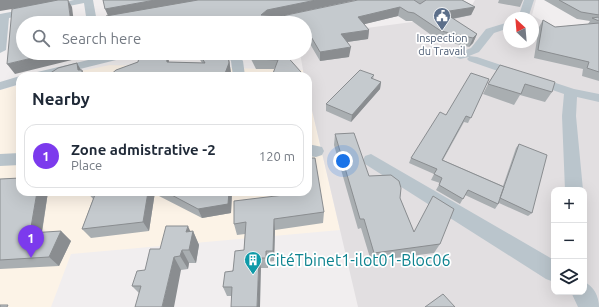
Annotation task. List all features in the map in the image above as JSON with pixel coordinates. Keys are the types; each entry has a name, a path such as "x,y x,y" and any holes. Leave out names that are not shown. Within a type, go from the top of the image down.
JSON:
{"street":[{"path":"0,50 2,16 88,0 91,16"},
{"path":"525,12 529,0"},
{"path":"503,28 490,31 475,50 453,59 455,63 462,67 476,66 477,63 473,59 571,92 599,98"},
{"path":"50,72 87,60"},
{"path":"236,60 238,72"},
{"path":"0,86 16,81"},
{"path":"571,92 569,116 574,187"},
{"path":"0,160 16,159"},
{"path":"371,160 551,270"},
{"path":"587,293 599,298"},
{"path":"585,295 590,307"}],"shaded area":[{"path":"475,0 536,0 533,12 503,12 503,48 539,48 539,19 580,43 599,50 599,307 358,307 312,110 312,72 303,72 301,60 312,60 312,35 466,15"},
{"path":"110,65 303,70 303,72 76,72"},
{"path":"16,86 16,196 312,196 312,110 340,230 71,254 51,307 0,307 0,90"}],"building":[{"path":"58,0 68,0 70,16 16,16 16,60 24,60 7,64 12,9"},
{"path":"103,0 155,0 105,9"},
{"path":"198,0 316,0 267,10 261,15 282,16 106,16"},
{"path":"358,0 414,0 420,4 426,0 462,0 475,7 443,12 477,34 473,38 441,31 414,13 408,12 400,7 358,17 369,30 341,34 351,47 320,52 312,38 312,16 282,16"},
{"path":"559,0 599,0 599,15 581,12"},
{"path":"599,17 599,21 592,18"},
{"path":"543,20 555,27 599,23 599,72 587,68 589,62 538,50"},
{"path":"138,60 167,60 167,62 205,63 203,60 229,60 229,63 226,72 114,72 138,62"},
{"path":"278,60 290,60 301,72 274,72"},
{"path":"77,63 78,70 82,70 82,72 52,72 58,68"},
{"path":"500,65 555,82 552,92 525,84 521,94 488,84"},
{"path":"360,70 374,75 371,78 381,82 352,115 326,104"},
{"path":"471,73 489,79 471,118 466,116 442,160 504,187 498,204 468,190 463,199 439,185 442,178 434,174 437,169 411,158 440,112 446,115"},
{"path":"354,133 369,176 391,175 399,181 401,188 400,198 414,232 433,196 454,209 440,244 374,253 364,219 360,219 335,134"},
{"path":"519,144 547,155 532,213 500,198"},
{"path":"312,158 315,158 324,212 274,219 273,251 266,251 266,258 259,258 257,307 231,307 232,287 223,287 225,272 233,271 235,251 244,250 246,222 234,224 234,201 276,196 312,196"},
{"path":"16,178 16,196 36,196 30,233 61,231 49,257 0,260 0,179"},
{"path":"94,196 147,196 143,222 82,229"},
{"path":"174,196 229,196 228,204 198,209"},
{"path":"166,226 188,226 186,232 193,231 189,250 182,250 180,256 174,257 162,307 135,307 141,286 132,286 137,271 145,270 150,249 160,249"},
{"path":"443,294 455,307 425,307"},
{"path":"0,305 8,305 7,307 0,307"}],"place":[{"name":"Inspection du Travail","path":"442,31"},
{"name":"Zone admistrative -2","path":"31,258"},
{"name":"CitéTbinet1-ilot01-Bloc06","path":"253,275"}]}
